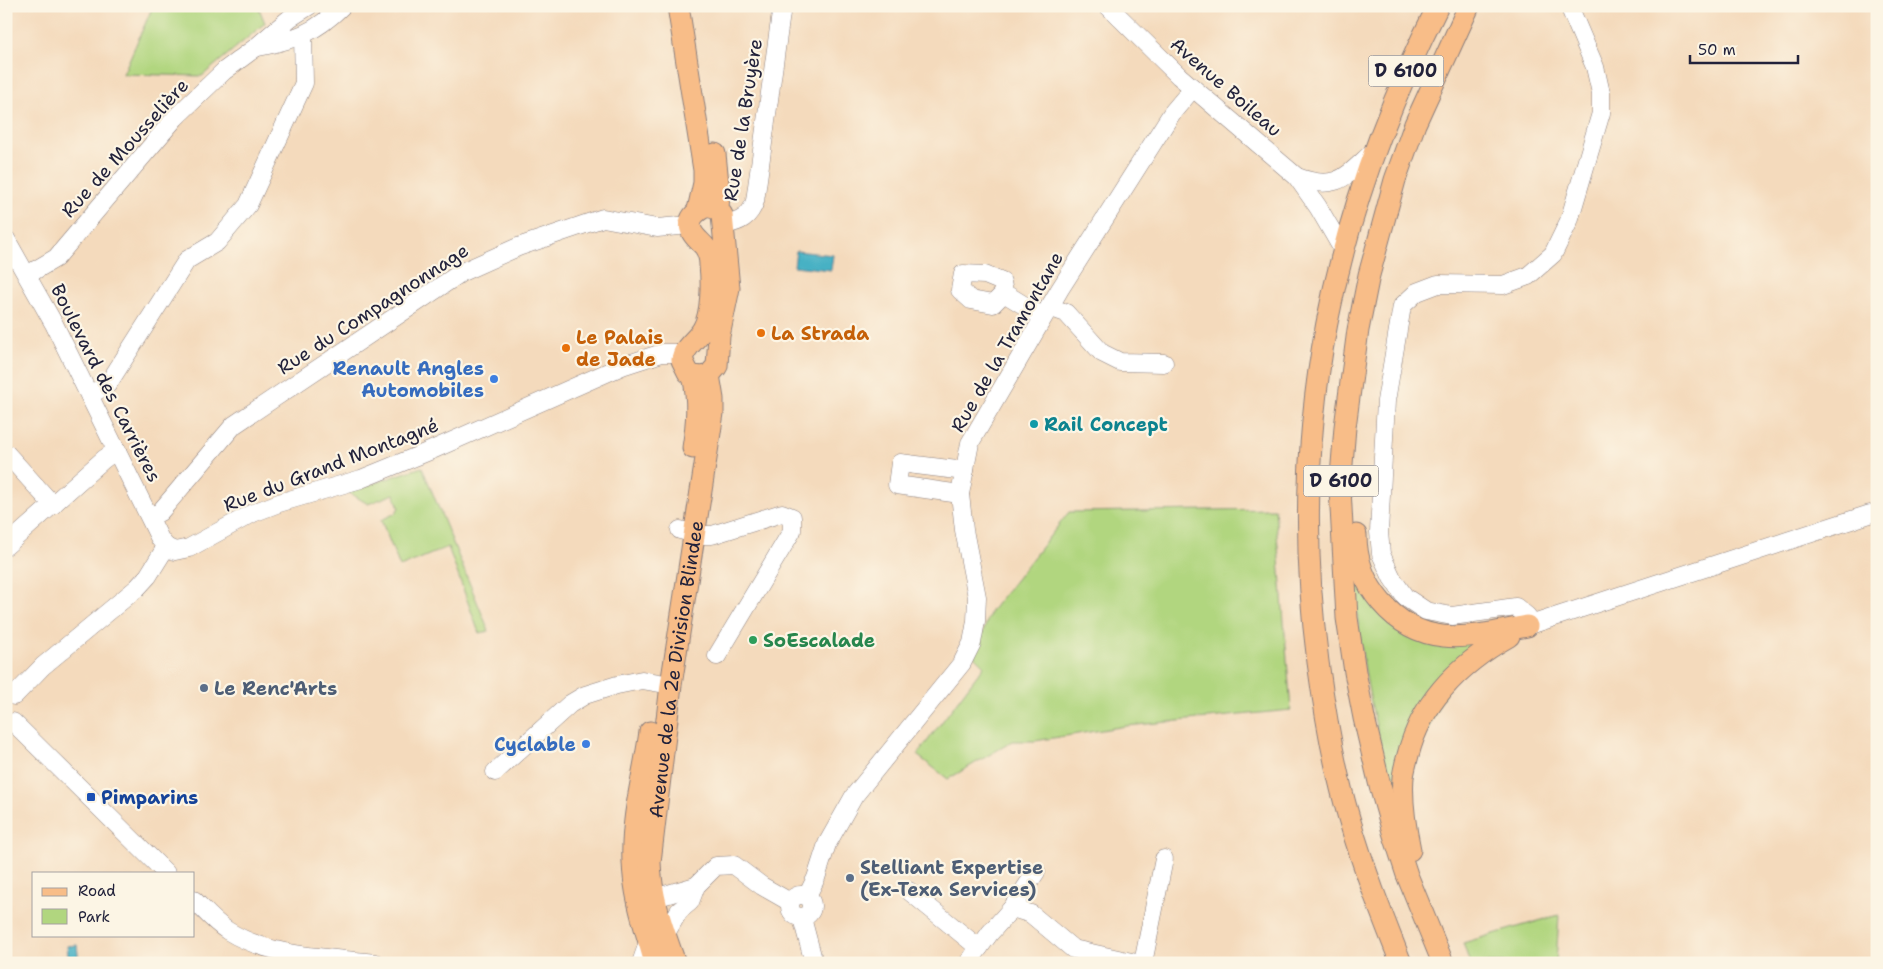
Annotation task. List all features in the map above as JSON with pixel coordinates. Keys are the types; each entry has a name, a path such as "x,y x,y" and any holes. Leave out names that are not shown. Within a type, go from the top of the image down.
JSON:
{"main road":[{"path":"678,6 704,170 708,217 729,288 719,336 717,366 701,375"},
{"path":"683,353 704,328 708,315 711,287 710,263 706,248 692,232 708,217 719,193 717,169 690,6"},
{"name":"D 6100","path":"1402,963 1380,909 1349,817 1334,759 1322,695 1308,558 1310,440 1320,357 1343,250 1374,151 1412,58 1438,6"},
{"name":"D 6100","path":"1443,963 1425,921 1394,835 1380,786 1355,672 1347,618 1340,489 1345,427 1358,330 1369,275 1395,180 1415,124 1470,6"},
{"path":"1358,330 1354,465 1356,547 1361,572 1371,591 1391,614 1411,628 1433,636 1456,638 1478,636 1527,626"},
{"name":"Avenue de la 2e Division Blindee","path":"665,953 654,904 650,875 651,852 664,684 687,532 698,412 697,392 701,375 684,367 683,353"},
{"path":"1425,921 1408,842 1403,805 1403,776 1412,741 1423,715 1444,685 1460,669 1487,648 1527,626"},
{"name":"Avenue de la 2e Division Blindee","path":"654,904 633,862 633,843 635,820 647,755 664,684"}],"street":[{"name":"Rue de Mousselière","path":"27,275 56,258 176,118 224,71 290,18 309,6"},
{"name":"Rue de Mousselière","path":"255,48 303,35 316,29 342,6"},
{"name":"Rue de la Bruyère","path":"708,217 736,222 747,216 752,210 755,201 782,6"},
{"name":"Avenue Boileau","path":"1108,6 1129,29 1193,88 1297,177 1318,207 1343,250"},
{"path":"1569,6 1595,67 1601,93 1601,113 1569,221 1552,254 1528,276 1503,285 1438,284 1417,292 1402,306 1386,401 1378,532 1381,554 1392,578 1405,597 1426,611 1452,616 1516,607 1527,616 1527,626 1870,514"},
{"path":"90,395 108,384 186,260 217,242 248,205 304,84 303,35"},
{"name":"Rue de la Tramontane","path":"807,896 816,878 827,844 854,796 962,662 972,643 976,621 977,597 964,530 960,494 970,443 1046,312 1172,113 1193,88"},
{"name":"Avenue Boileau","path":"1297,177 1319,183 1332,183 1341,180 1374,151"},
{"name":"Rue du Compagnonnage","path":"150,517 160,512 234,425 462,272 518,247 603,218 657,228 708,217"},
{"name":"Boulevard des Carrières","path":"6,240 54,324 166,547"},
{"path":"1004,293 1046,312 1066,313 1102,353 1120,362 1164,363"},
{"name":"Rue du Grand Montagné","path":"166,547 175,551 189,548 254,513 279,503 361,479 432,450 622,366 662,353 683,353"},
{"path":"6,546 104,459 117,450"},
{"path":"6,453 53,505"},
{"path":"960,494 897,485 900,463 965,472"},
{"path":"687,532 712,535 782,513 792,516 792,531 717,656"},
{"path":"165,872 10,724 19,712 20,706 10,694 137,588 148,576 166,547"},
{"path":"495,772 570,704 585,695 642,680 664,684"},
{"path":"1144,963 1164,859"},
{"path":"654,904 696,886 716,866 734,865 762,886 790,902"},
{"path":"968,963 990,933 1012,908 1036,872"},
{"path":"641,963 645,954 665,953 679,911 690,902 696,886"},
{"path":"908,892 979,948"},
{"path":"797,895 807,896 812,906 808,916 802,918 793,915 789,907 790,902 797,895"},
{"path":"195,901 226,930 267,949 376,963"},
{"path":"654,904 679,911"},
{"path":"1012,908 1031,914 1073,949 1136,963"},
{"path":"802,918 814,963"}],"green space":[{"path":"153,6 258,6 265,23 202,76 123,74"},
{"path":"422,467 489,631 479,633 448,547 400,567 381,520 396,513 399,507 394,494 368,504 348,492"},
{"path":"1275,509 1291,710 1126,726 1035,741 1013,741 948,779 917,755 984,666 974,656 991,611 1069,512"},
{"path":"1353,575 1367,598 1478,643 1462,657 1396,797 1386,770 1371,701 1360,638"},
{"path":"1559,915 1556,963 1470,963 1463,943"}],"water":[{"path":"796,251 833,255 831,270 794,266"},
{"path":"77,945 79,963 69,963 67,946"}],"place":[{"name":"La Strada","path":"761,333"},
{"name":"Le Palais de Jade","path":"566,348"},
{"name":"Renault Angles Automobiles","path":"494,379"},
{"name":"Rail Concept","path":"1034,424"},
{"name":"SoEscalade","path":"753,640"},
{"name":"Le Renc'Arts","path":"204,688"},
{"name":"Cyclable","path":"586,744"},
{"name":"Pimparins","path":"91,797"},
{"name":"Stelliant Expertise (Ex-Texa Services)","path":"850,878"}]}
